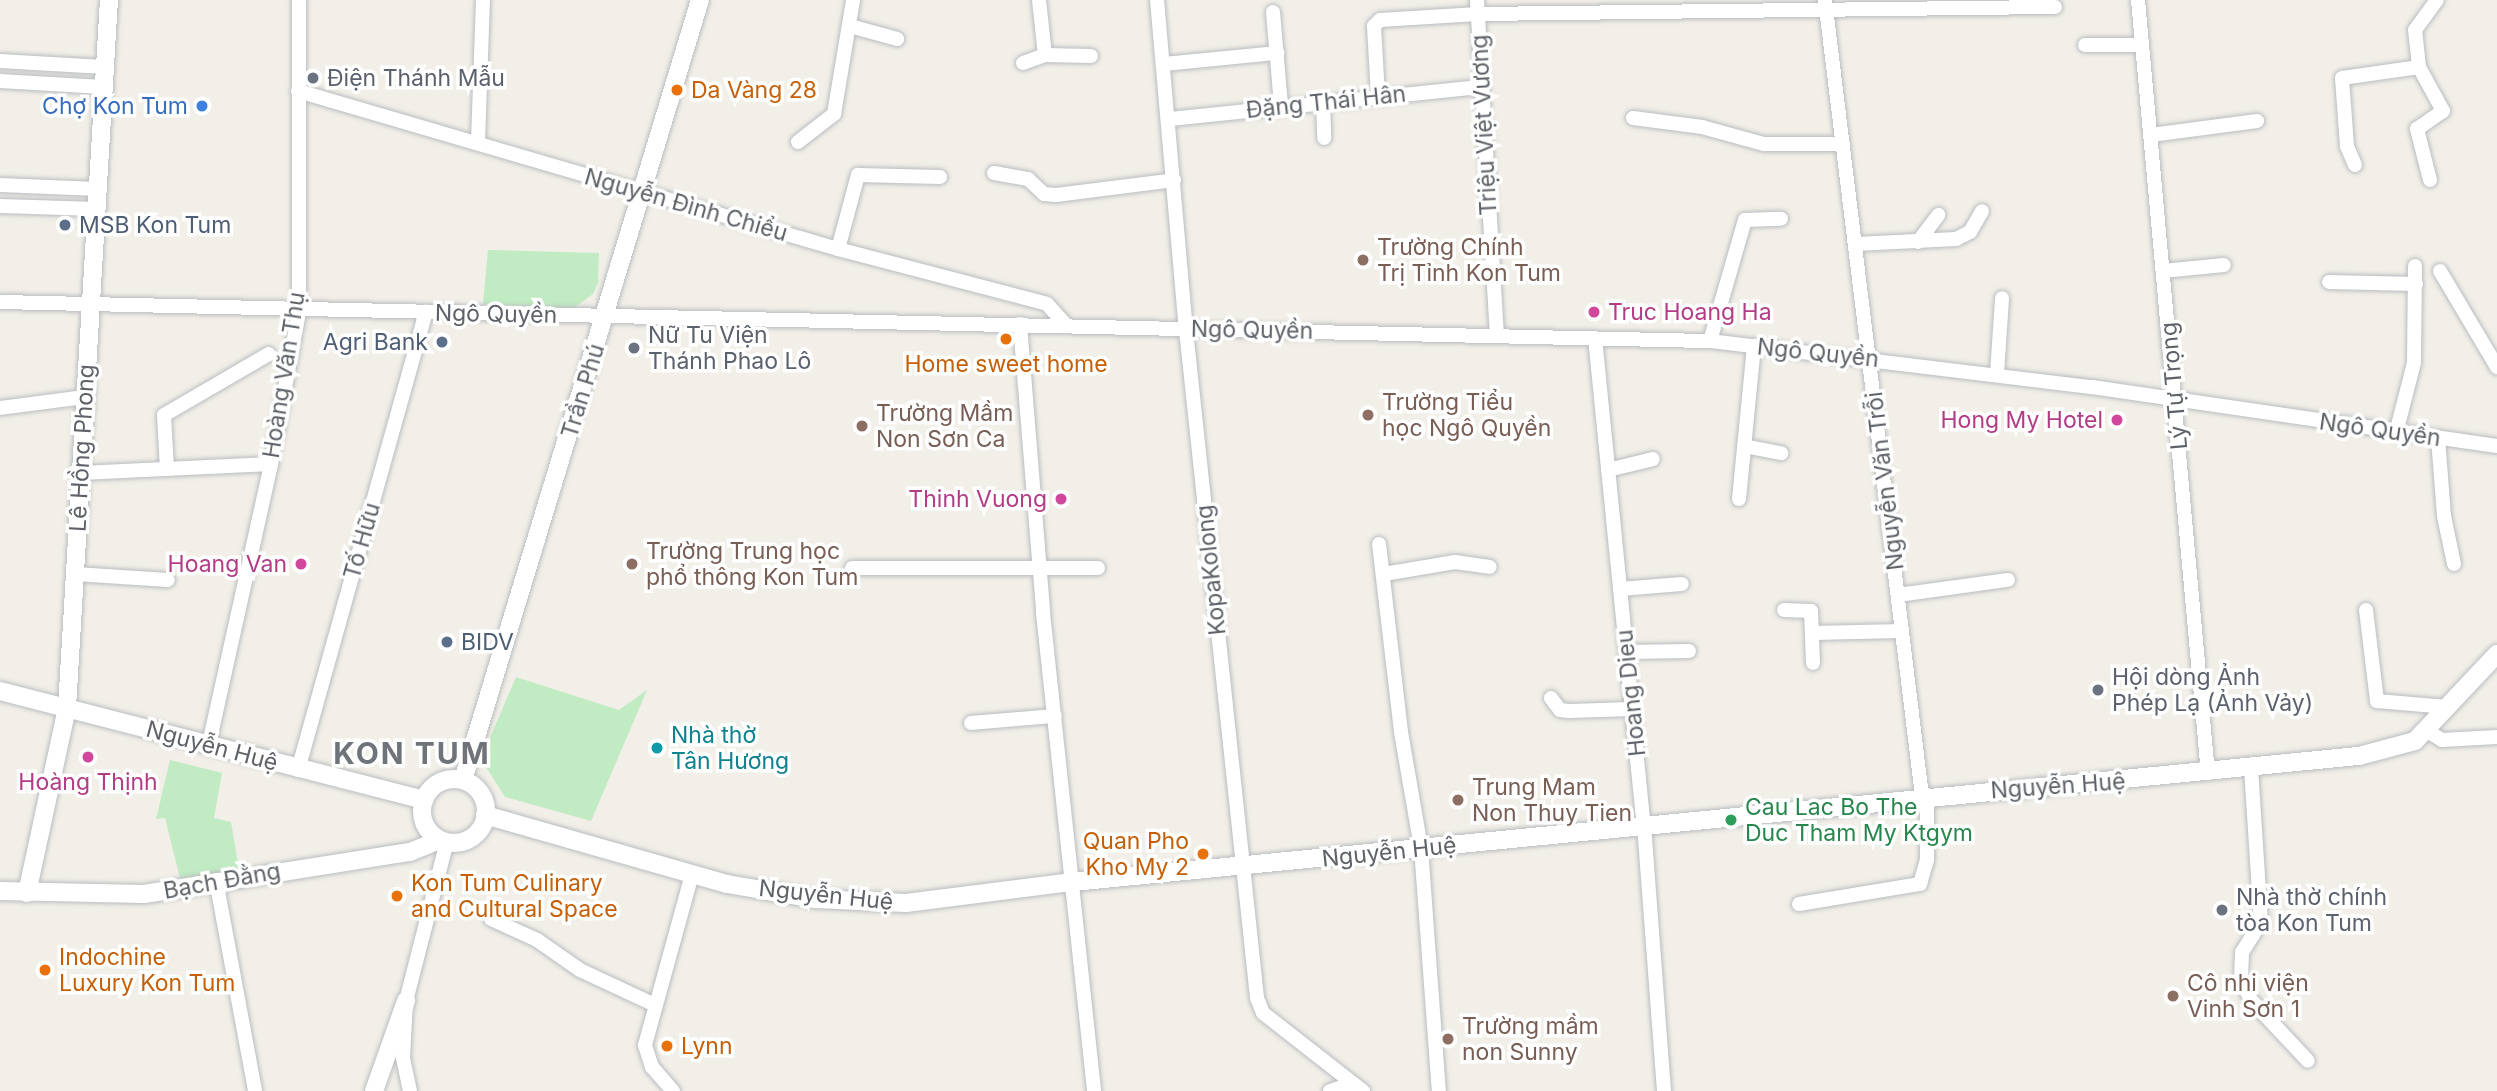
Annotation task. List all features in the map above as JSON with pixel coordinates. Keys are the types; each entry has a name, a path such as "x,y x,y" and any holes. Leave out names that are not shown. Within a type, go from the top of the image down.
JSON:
{"street":[{"name":"Lê Hồng Phong","path":"27,893 67,708 108,0"},
{"name":"Hoàng Văn Thụ","path":"209,744 271,464 299,311 299,0"},
{"path":"478,142 483,0"},
{"name":"Trần Phú","path":"463,780 700,0"},
{"path":"798,142 834,114 853,0"},
{"path":"1039,0 1045,55"},
{"name":"KopaKolong","path":"1157,0 1170,119 1186,330 1257,998 1263,1013 1358,1087"},
{"name":"Lý Tự Trọng","path":"2138,0 2208,773"},
{"path":"2430,180 2417,129 2443,111 2419,67 2415,30 2437,0"},
{"name":"Nguyễn Văn Trỗi","path":"1799,904 1920,884 1927,860 1924,796 1826,5"},
{"path":"1378,96 1375,22 1478,7 2055,7"},
{"name":"Triệu Việt Vương","path":"1478,7 1497,334"},
{"path":"1273,12 1281,105"},
{"path":"850,26 897,39"},
{"path":"2085,45 2142,44"},
{"path":"1164,64 1277,53"},
{"path":"1023,63 1045,55 1091,56"},
{"path":"0,61 104,67"},
{"path":"2355,165 2347,146 2342,78 2419,67"},
{"path":"0,81 103,87"},
{"name":"Đặng Thái Hân","path":"1170,119 1281,105 1482,87"},
{"name":"Nguyễn Đình Chiểu","path":"298,91 838,249 1047,304 1067,326"},
{"path":"1324,101 1324,138"},
{"path":"1633,118 1702,127 1764,144 1843,144"},
{"path":"2151,135 2257,121"},
{"path":"994,173 1028,179 1044,194 1056,195 1174,180"},
{"path":"838,249 858,175 940,177"},
{"path":"0,185 98,189"},
{"path":"0,206 97,209"},
{"path":"1856,244 1956,239 1970,232 1982,211"},
{"path":"1918,242 1938,215"},
{"path":"1710,341 1745,220 1781,219"},
{"path":"2164,271 2224,265"},
{"path":"2396,433 2414,363 2415,266"},
{"path":"2440,271 2497,367"},
{"path":"2329,282 2416,284"},
{"path":"1997,374 2002,298"},
{"name":"Ngô Quyền","path":"0,302 91,301 299,311 1497,334 1710,341 1997,374 2497,446"},
{"name":"Tố Hữu","path":"299,770 426,312"},
{"path":"1020,324 1039,571 1094,1091"},
{"name":"Hoang Dieu","path":"1595,338 1644,825 1664,1091"},
{"path":"1739,499 1754,346"},
{"path":"167,469 164,415 269,354"},
{"path":"0,408 85,397"},
{"path":"2438,438 2454,564"},
{"path":"1744,446 1781,453"},
{"path":"1608,470 1653,459"},
{"path":"81,473 271,464"},
{"path":"1379,544 1401,732 1421,848 1439,1091"},
{"path":"1384,574 1455,562 1490,567"},
{"path":"852,568 1039,571 1098,568"},
{"path":"75,575 168,580"},
{"path":"1898,595 2008,580"},
{"path":"1620,589 1682,584"},
{"path":"1784,610 1811,611 1812,663"},
{"path":"2366,610 2377,701 2447,707"},
{"path":"1812,633 1902,631"},
{"path":"1627,652 1689,651"},
{"name":"Nguyễn Huệ","path":"485,816 692,874 816,898 906,903 1073,882 1243,867 1924,796 2208,773 2386,751 2415,741 2497,653"},
{"name":"Nguyễn Huệ","path":"0,691 424,800"},
{"path":"1551,698 1560,710 1632,709"},
{"path":"971,723 1055,716"},
{"path":"2427,730 2442,740 2497,737"},
{"path":"2251,768 2261,922 2242,952 2241,979 2251,1000 2308,1061"},
{"path":"443,780 463,780 478,789 485,816 475,834 465,841 443,840 424,821 424,800 443,780"},
{"path":"374,1091 406,1001 443,840"},
{"name":"Bạch Đằng","path":"0,891 144,894 216,880 411,852 443,840"},
{"path":"673,1091 652,1067 645,1045 653,1004 692,874"},
{"path":"216,880 255,1091"},
{"path":"491,919 537,940 580,970 653,1004"},
{"path":"406,1001 403,1058 410,1091"},
{"path":"1330,1091 1358,1087"}],"green space":[{"path":"488,250 599,253 598,283 593,294 574,308 483,304"},
{"path":"516,677 619,710 647,690 591,821 505,797 481,759"},
{"path":"170,760 222,773 214,818 231,822 239,870 181,882 165,818 156,819"}],"place":[{"name":"Điện Thánh Mẫu","path":"313,78"},
{"name":"Da Vàng 28","path":"677,90"},
{"name":"Chợ Kon Tum","path":"202,106"},
{"name":"MSB Kon Tum","path":"65,225"},
{"name":"Trường Chính Trị Tỉnh Kon Tum","path":"1363,260"},
{"name":"Truc Hoang Ha","path":"1594,312"},
{"name":"Home sweet home","path":"1006,339"},
{"name":"Agri Bank","path":"442,342"},
{"name":"Nữ Tu Viện Thánh Phao Lô","path":"634,348"},
{"name":"Trường Tiểu học Ngô Quyền","path":"1368,415"},
{"name":"Hong My Hotel","path":"2117,420"},
{"name":"Trường Mầm Non Sơn Ca","path":"862,426"},
{"name":"Thinh Vuong","path":"1061,499"},
{"name":"Hoang Van","path":"301,564"},
{"name":"Trường Trung học phổ thông Kon Tum","path":"632,564"},
{"name":"BIDV","path":"447,642"},
{"name":"Hội dòng Ảnh Phép Lạ (Ảnh Vảy)","path":"2098,690"},
{"name":"Nhà thờ Tân Hương","path":"657,748"},
{"name":"Hoàng Thịnh","path":"88,757"},
{"name":"Trung Mam Non Thuy Tien","path":"1458,800"},
{"name":"Cau Lac Bo The Duc Tham My Ktgym","path":"1731,820"},
{"name":"Quan Pho Kho My 2","path":"1203,854"},
{"name":"Kon Tum Culinary and Cultural Space","path":"397,896"},
{"name":"Nhà thờ chính tòa Kon Tum","path":"2222,910"},
{"name":"Indochine Luxury Kon Tum","path":"45,970"},
{"name":"Cô nhi viện Vinh Sơn 1","path":"2173,996"},
{"name":"Trường mầm non Sunny","path":"1448,1039"},
{"name":"Lynn","path":"667,1046"}],"district":[{"name":"KON TUM","path":"412,753"}]}
